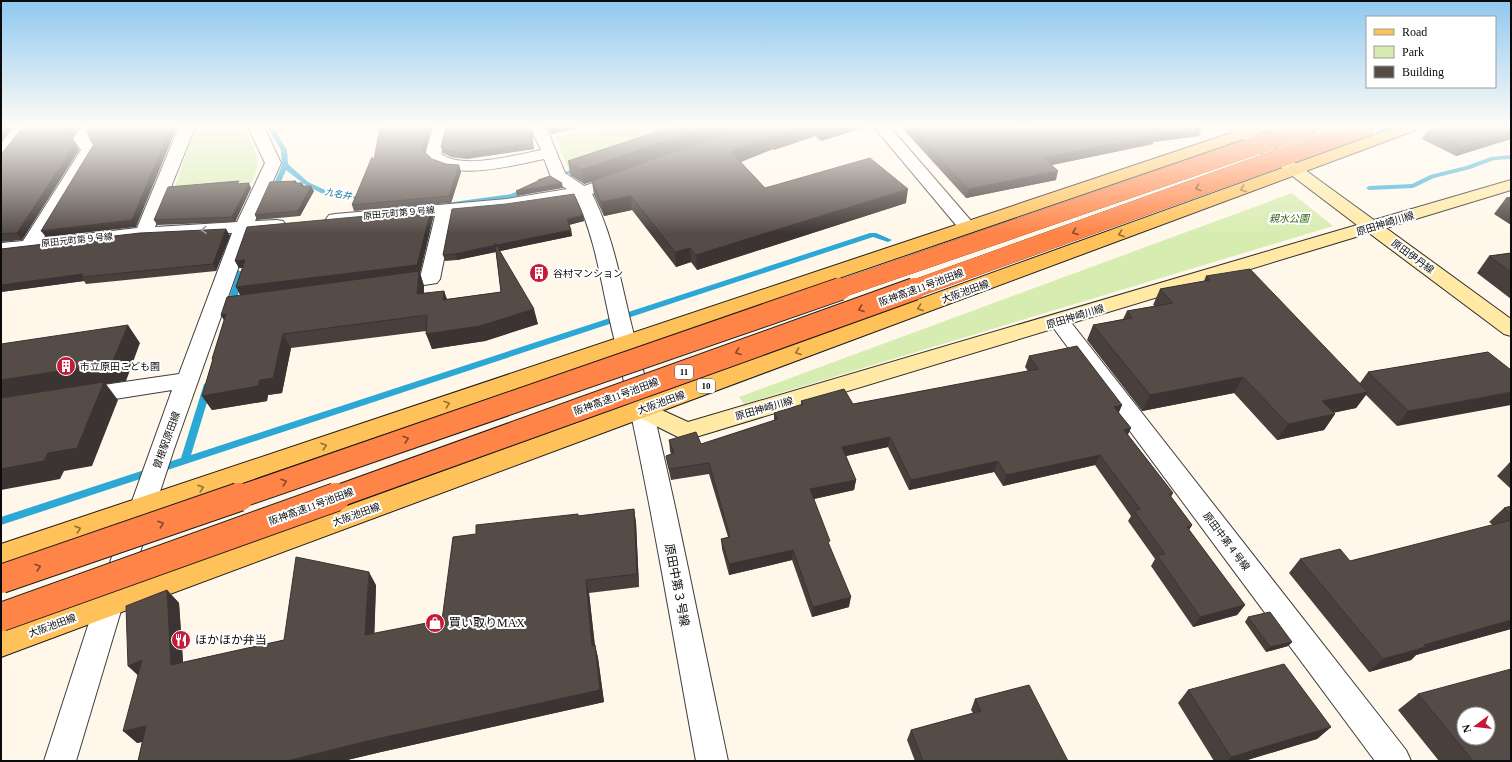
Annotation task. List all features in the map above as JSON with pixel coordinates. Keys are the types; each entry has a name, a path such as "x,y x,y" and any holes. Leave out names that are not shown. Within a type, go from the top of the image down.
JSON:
{"highway":[{"path":"1,579 1207,163"},
{"name":"阪神高速11号池田線","path":"1,616 1267,163"}],"main road":[{"path":"1,555 146,498 624,338 967,227 1150,163"},
{"name":"大阪池田線","path":"1,644 1315,163"}],"street":[{"path":"30,245 80,163"},
{"path":"144,233 173,163"},
{"name":"曽根駅原田線","path":"60,761 109,604 162,449 188,380 225,304 253,227 273,163"},
{"path":"445,163 467,165 493,163"},
{"path":"553,163 558,176 582,192"},
{"path":"912,163 967,227"},
{"name":"原田伊丹線","path":"1285,163 1511,329"},
{"name":"原田元町第９号線","path":"318,221 507,204 582,192 635,173"},
{"name":"原田神崎川線","path":"642,409 686,431 1511,185"},
{"name":"原田中第３号線","path":"582,192 593,214 601,238 615,302 642,409 712,761"},
{"path":"376,286 430,279 445,209"},
{"name":"原田元町第９号線","path":"1,249 144,233 253,227 294,223"},
{"name":"原田中第４号線","path":"1059,321 1396,761"},
{"path":"63,399 188,380"}],"green space":[{"path":"183,163 257,163 255,175 251,183 174,190"},
{"path":"566,163 584,163 567,166"},
{"name":"親水公園","path":"1292,193 1333,226 744,404 739,397"}],"building":[{"path":"1,163 63,163 17,233 1,234"},
{"path":"83,163 156,163 132,220 41,231"},
{"path":"370,163 442,163 459,165 449,196 352,205"},
{"path":"570,163 603,163 582,170"},
{"path":"644,163 741,163 765,188 854,163 876,163 908,189 696,255 690,248 675,252 631,196 601,202 592,181"},
{"path":"944,163 1049,163 1058,171 968,189"},
{"path":"550,176 562,183 516,191 538,180"},
{"path":"239,181 237,184 249,183 232,217 154,220 168,187"},
{"path":"296,181 294,183 302,183 301,186 311,186 298,211 255,215 270,182"},
{"path":"574,194 583,215 567,219 571,230 497,245 495,243 496,245 455,254 443,255 452,209 506,204"},
{"path":"431,210 417,265 236,287 245,260 235,261 247,227"},
{"path":"226,229 213,264 81,277 83,274 1,285 1,249 140,233"},
{"path":"495,243 534,309 480,326 426,334 427,315 283,334 273,378 260,380 258,386 202,396 226,314 221,315 227,297 419,271 417,294 444,291 443,300 501,292"},
{"path":"1511,253 1511,272 1489,256"},
{"path":"1250,269 1368,392 1322,401 1335,414 1288,424 1243,377 1150,395 1093,325 1132,318 1127,311 1173,303 1160,289 1210,280 1206,276"},
{"path":"128,325 112,363 1,380 1,344"},
{"path":"1077,346 1122,405 1114,407 1131,428 1124,430 1173,493 1169,494 1192,525 1187,527 1245,605 1200,617 1157,555 1165,554 1134,511 1140,509 1100,455 1006,475 998,461 911,480 890,437 842,447 856,480 810,489 830,541 828,542 851,597 813,607 793,550 729,564 721,539 730,537 709,463 669,469 666,456 674,453 669,440 696,432 701,444 778,419 774,413 803,404 801,401 844,389 853,404 1038,369 1029,356"},
{"path":"1488,352 1511,370 1511,392 1408,411 1368,372"},
{"path":"104,382 77,448 48,453 44,461 1,469 1,398"},
{"path":"1511,506 1511,515 1504,508"},
{"path":"634,509 637,574 586,580 592,646 595,645 600,690 372,740 287,761 138,761 146,726 123,731 142,660 128,666 126,606 167,590 171,665 284,640 296,557 369,572 365,635 442,620 453,537 476,534 476,525 578,514 578,516"},
{"path":"1511,520 1511,620 1424,645 1426,647 1383,659 1300,559 1340,549 1350,561"},
{"path":"1270,612 1292,642 1270,647 1248,617"},
{"path":"1284,664 1331,727 1231,757 1188,690"},
{"path":"1511,669 1511,761 1473,761 1461,746 1496,746 1496,706 1456,706 1456,740 1418,694"},
{"path":"1029,685 1068,761 923,761 911,730 981,711 975,699"}],"waterway":[{"path":"1369,188 1413,186 1432,176 1468,168 1482,163"},
{"path":"273,193 285,165"},
{"name":"九名井","path":"285,165 306,183 323,192 367,200"},
{"name":"九名井","path":"565,173 581,168"},
{"name":"九名井","path":"453,204 513,196 526,190"},
{"name":"九名井","path":"401,205 416,206"},
{"path":"1,521 873,235 888,240"},
{"path":"230,307 241,273"},
{"path":"185,460 207,386"}],"place":[{"name":"谷村マンション","path":"539,273"},
{"name":"市立原田こども園","path":"66,366"},
{"name":"買い取りMAX","path":"435,623"},
{"name":"ほかほか弁当","path":"181,640"}]}
